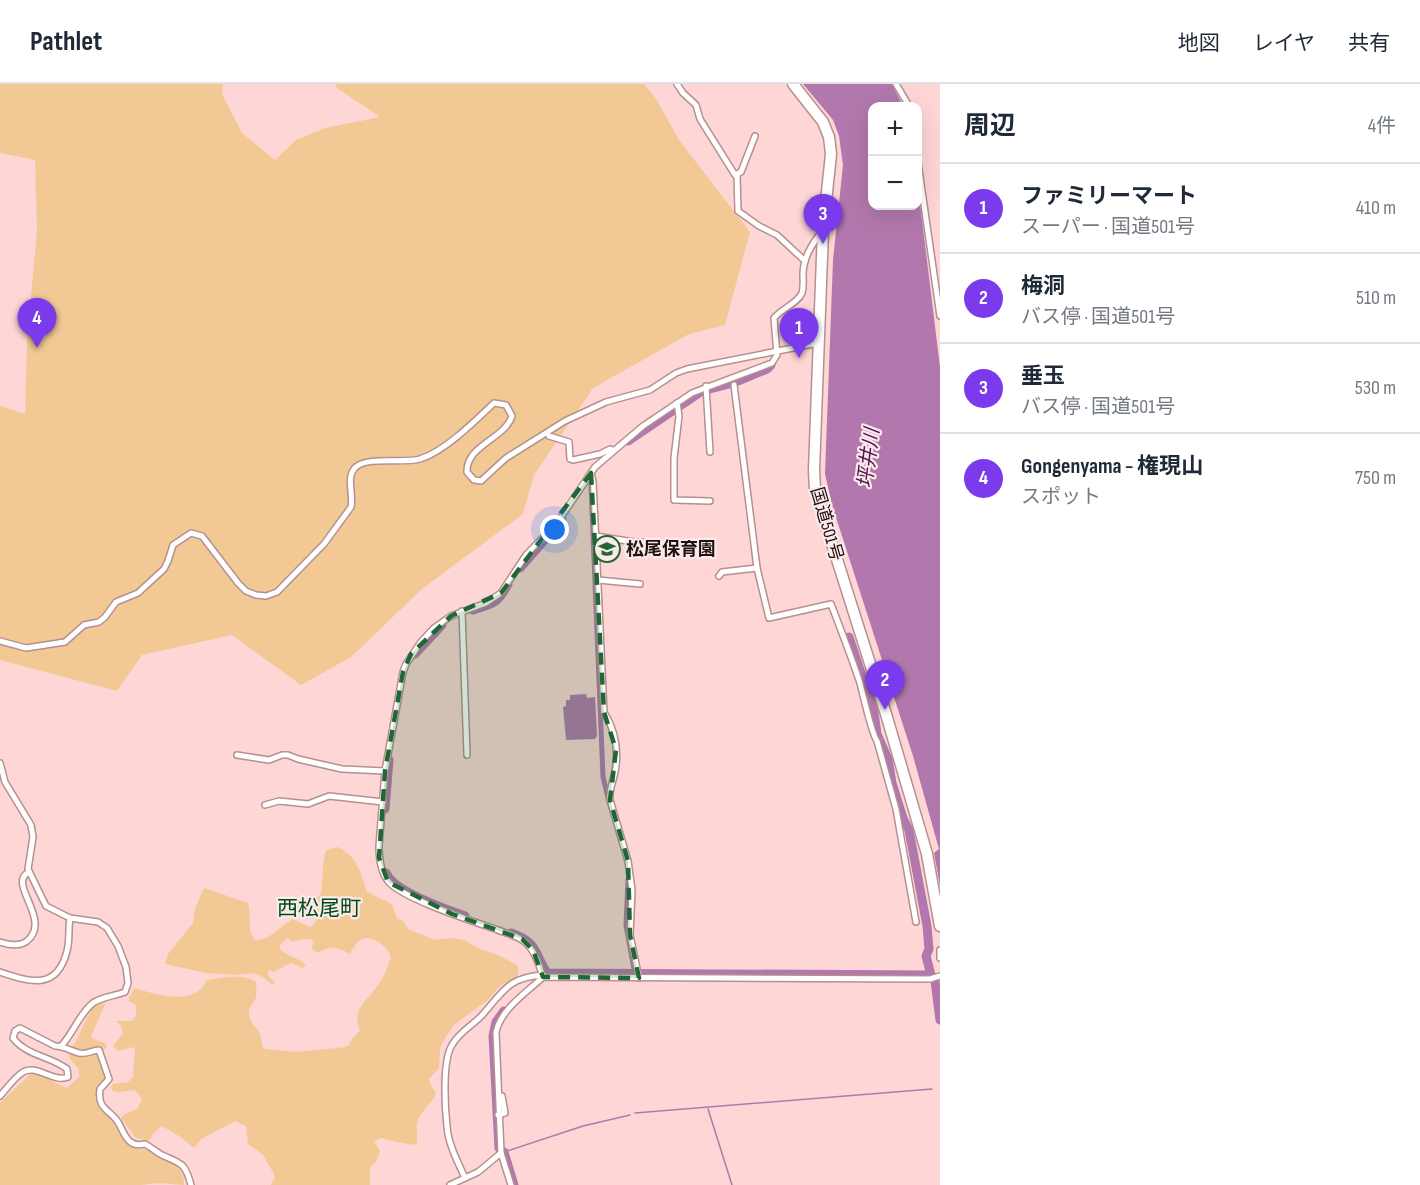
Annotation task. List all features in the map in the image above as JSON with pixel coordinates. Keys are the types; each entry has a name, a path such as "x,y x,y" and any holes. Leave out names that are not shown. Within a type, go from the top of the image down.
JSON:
{"highway":[{"name":"国道501号","path":"793,84 823,122 829,137 830,180 824,230 815,490 886,714 927,854 940,926"}],"street":[{"path":"677,84 682,93 696,105 700,119 736,175 738,211 777,235 805,261"},
{"path":"896,84 907,102"},
{"path":"736,175 741,172 756,136"},
{"path":"922,191 940,316"},
{"path":"543,976 533,950 522,939 423,902 395,888 388,882 381,868 379,858 385,771 406,664 434,628 451,616 486,603 501,593 526,555 556,523 591,472 613,450 643,426 678,405 707,389 772,363 776,359 774,318 799,297 804,285 805,261 814,240 824,230"},
{"path":"0,641 26,648 65,642 84,625 99,622 116,602 138,593 164,569 173,545 191,533 202,536 246,591 266,596 277,592 324,544 351,507 350,480 352,471 357,465 368,462 416,460 426,457 467,430 494,403 501,403 510,410 512,416 510,424 468,460 466,466 469,477 481,481 516,452 565,421 606,402 650,390 676,373 777,350 820,343"},
{"path":"734,385 757,568 770,618 831,604 856,672 896,809 916,922"},
{"path":"707,389 710,452"},
{"path":"678,405 674,500 710,501"},
{"path":"549,436 569,442 568,455 573,460 600,454 610,448 613,450"},
{"path":"591,472 604,712 614,731 616,750 610,800 628,861 632,890 630,935 638,975"},
{"path":"596,536 634,542 652,542"},
{"path":"719,576 722,572 757,568"},
{"path":"598,580 640,584"},
{"path":"462,612 467,755"},
{"path":"237,754 269,760 288,755 342,769 385,771"},
{"path":"0,763 5,782 31,825 33,837 29,872 46,906 70,918 98,922 107,928 118,946 126,967 128,983 125,992 95,1002 86,1010 69,1039 61,1046"},
{"path":"265,805 279,801 308,804 329,796 383,802"},
{"path":"0,942 23,944 33,935 35,915 23,889 22,879 29,872"},
{"path":"0,972 29,982 50,978 62,965 67,951 70,918"},
{"path":"940,950 940,958"},
{"path":"465,1178 450,1142 446,1125 445,1094 448,1053 461,1032 478,1020 509,984 534,975 930,979 939,977"},
{"path":"511,1185 501,1153 498,1115 497,1026 507,1010 543,976"},
{"path":"0,1096 24,1071 33,1070 59,1079 68,1077 68,1069 25,1050 13,1038 15,1031 20,1028 55,1046 84,1054 99,1050 109,1079 100,1089 100,1101 104,1110 117,1121 126,1139 133,1144 137,1146 145,1144 160,1154 181,1163 191,1185"},
{"path":"498,1115 505,1113 502,1096"},
{"path":"450,1185 478,1172 501,1153"}],"highlighted area":[{"path":"591,473 604,712 616,750 610,800 628,861 630,935 639,978 543,977 533,950 522,939 452,914 388,882 379,858 385,771 403,672 411,654 451,616 501,593"}],"shaded area":[{"path":"0,84 223,84 222,94 242,133 275,160 296,140 325,128 380,117 338,89 335,84 644,84 656,99 679,140 750,232 725,325 689,334 593,388 534,475 523,514 422,589 351,657 301,685 232,635 142,655 117,691 0,660 0,406 25,414 27,339 37,231 35,160 0,153"},
{"path":"337,847 344,850 354,860 367,892 392,904 397,918 404,922 408,929 435,940 451,938 464,940 518,966 518,978 515,981 504,983 488,1000 454,1025 447,1035 440,1048 439,1068 429,1079 436,1093 419,1119 417,1143 414,1145 381,1138 374,1141 380,1151 376,1162 370,1167 370,1185 271,1185 275,1178 274,1174 263,1155 248,1144 246,1126 235,1121 201,1139 194,1148 162,1126 149,1141 136,1138 121,1118 137,1109 142,1099 135,1090 120,1092 113,1091 111,1087 113,1084 128,1082 133,1077 135,1049 133,1047 118,1051 113,1046 123,1033 116,1021 132,1021 136,1016 136,1005 129,1001 134,988 174,997 193,994 201,989 207,980 232,977 251,979 256,982 256,994 249,1015 265,1049 297,1052 345,1047 360,1030 358,1011 381,981 391,957 382,945 373,939 359,941 350,954 334,948 318,953 312,949 311,939 293,942 287,938 280,945 280,949 306,965 303,968 291,963 273,972 270,970 267,974 275,983 273,985 263,977 252,973 236,975 206,973 165,964 168,954 193,923 195,908 204,888 248,903 250,926 255,940 266,938 293,919 310,927 316,922 315,910 304,908 321,894 326,850"},
{"path":"105,1001 105,1005 91,1036 107,1046 100,1055 109,1084 102,1087 98,1093 103,1107 131,1145 138,1149 149,1149 177,1167 184,1178 184,1185 158,1183 0,1185 0,1103 30,1074 38,1075 67,1088 79,1077 79,1069 69,1058 69,1050 74,1045 94,1004"}],"water":[{"name":"坪井川","path":"803,84 892,84 901,102 868,102 868,210 921,210 940,367 940,886 934,853 939,849 913,756 832,505 825,474 833,260 843,165 839,136 833,120"},
{"path":"586,694 587,698 595,697 597,736 595,739 566,740 563,707 566,706 566,700 570,700 570,695"}],"waterway":[{"path":"738,381 767,369 771,365"},
{"path":"628,441 702,391 733,383"},
{"path":"591,485 603,777 609,802"},
{"path":"520,568 562,520"},
{"path":"473,610 494,602 508,584"},
{"path":"415,654 442,625"},
{"path":"849,637 874,712 877,734 888,759 892,783 909,830 927,926 929,949 926,956 935,981 940,1020"},
{"path":"385,809 389,760"},
{"path":"386,873 399,887 409,893 465,916"},
{"path":"628,880 626,925 635,974"},
{"path":"511,933 531,944 547,973 931,975"},
{"path":"499,1148 493,1036 496,1022 504,1011"},
{"path":"635,1113 932,1089"},
{"path":"708,1109 732,1185"},
{"path":"504,1152 583,1126 630,1115"},
{"path":"504,1152 514,1185"}],"place":[{"name":"垂玉","path":"823,244"},
{"name":"Gongenyama - 権現山","path":"37,348"},
{"name":"ファミリーマート","path":"799,358"},
{"name":"松尾保育園","path":"607,549"},
{"name":"梅洞","path":"885,710"}],"district":[{"name":"西松尾町","path":"319,908"}]}
